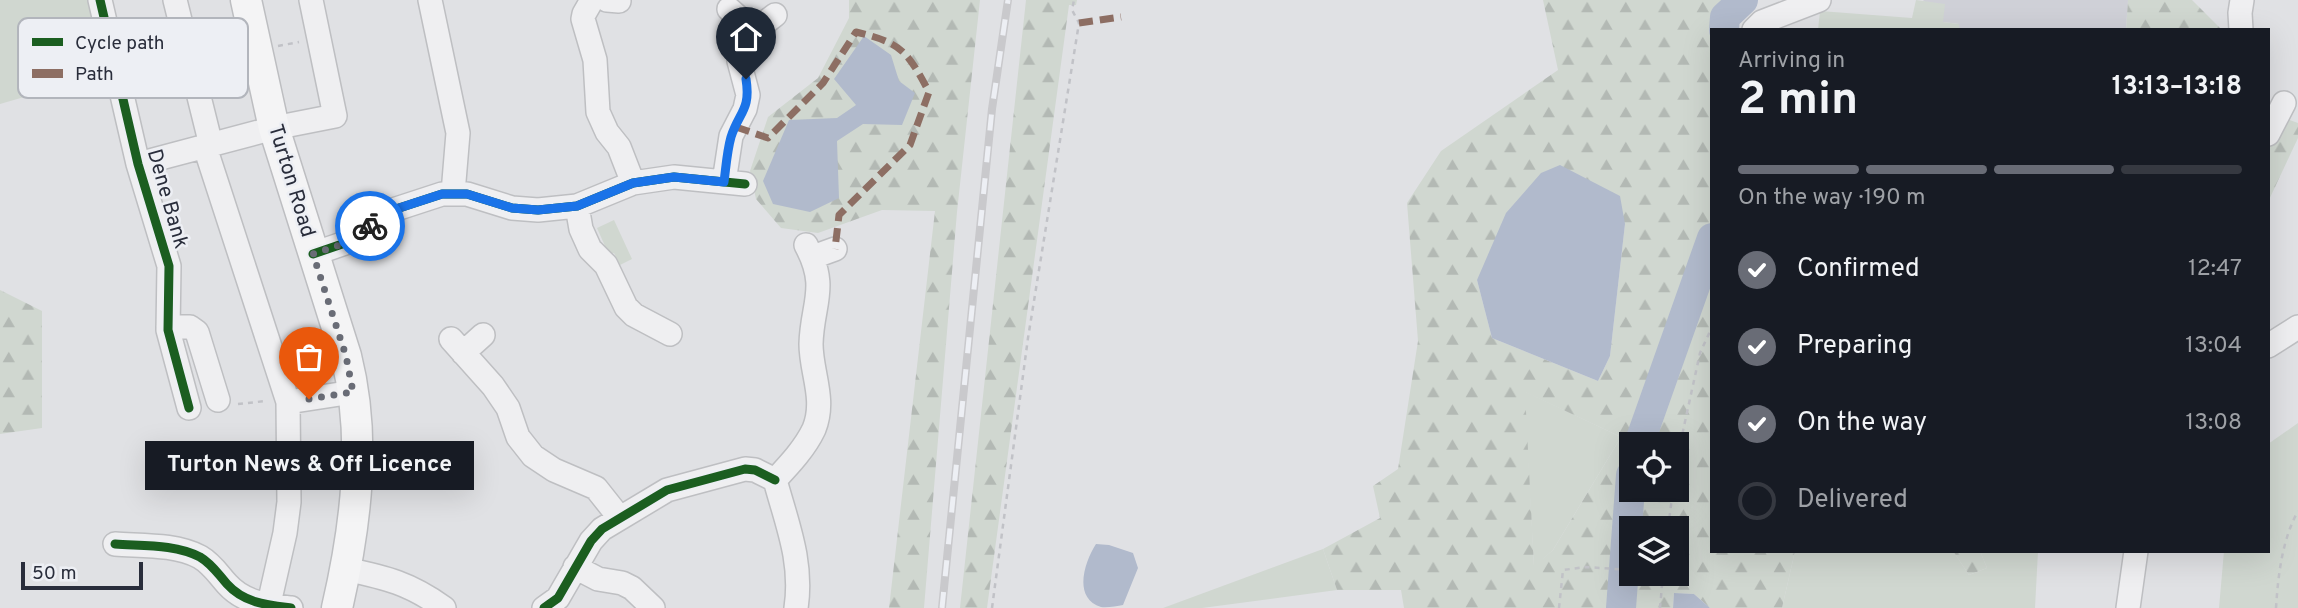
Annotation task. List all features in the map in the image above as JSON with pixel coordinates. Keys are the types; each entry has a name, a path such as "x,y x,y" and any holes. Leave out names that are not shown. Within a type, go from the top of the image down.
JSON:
{"main road":[{"name":"Turton Road","path":"246,0 274,128 346,356 353,392 357,459 354,525 337,608"}],"street":[{"name":"Dene Bank","path":"100,0 104,18"},
{"path":"175,0 179,18"},
{"path":"138,164 274,128 335,116 311,0"},
{"path":"430,0 457,134 453,193"},
{"path":"592,0 583,19 595,60 597,112 607,132 619,147 633,183"},
{"path":"1756,28 1762,22 1819,0"},
{"path":"2241,28 2242,0"},
{"path":"729,9 747,26"},
{"path":"747,26 766,22 775,15"},
{"path":"313,254 351,241 393,210 442,194 467,194 525,210 577,206 633,183 674,177 734,183 731,136 745,109 748,95 739,61 747,26"},
{"name":"Dene Bank","path":"123,98 138,164 169,266 168,327 204,406"},
{"path":"197,98 208,146 287,400 289,502 285,533 268,606"},
{"path":"2270,129 2283,100"},
{"path":"577,206 590,249 606,265 626,307 644,328 670,334"},
{"path":"775,480 802,450 814,428 819,408 819,389 811,345 819,290 810,251 835,249"},
{"path":"2270,345 2298,327"},
{"path":"483,335 457,346 504,401 518,437 533,456 554,470 596,488 619,517"},
{"path":"287,400 353,392"},
{"path":"544,608 558,598 596,535 619,517 667,490 744,469 755,470 775,480 798,562 796,608"},
{"path":"115,544 141,540 181,550 200,557 215,568 241,597 268,606 291,608"},
{"path":"2128,608 2136,553"},
{"path":"575,567 598,579 632,588 653,600"},
{"path":"346,569 392,579 421,591 444,608"}],"path":[{"path":"992,608 1028,338 1079,23 1073,10 1074,0"},
{"path":"257,50 319,37"},
{"path":"1683,432 1700,353 1710,331"},
{"path":"204,406 287,400"},
{"path":"2276,608 2278,578 2291,523 2298,511"},
{"path":"1559,608 1563,570 1586,567 1619,569"},
{"path":"1660,608 1661,586"}],"shaded area":[{"path":"1923,0 2128,0 2126,28 1959,28 1959,24 1943,22"}],"green space":[{"path":"0,0 92,0 96,18 18,18 18,98 21,98 0,104"},
{"path":"849,0 980,0 957,212 924,608 889,608 935,211 882,210 818,233 781,228 756,199 750,171 768,117 818,78 849,18"},
{"path":"1026,0 1077,0 1076,5 1069,5 987,608 960,608"},
{"path":"1543,0 1743,0 1725,17 1724,28 1710,28 1710,553 1795,553 1782,608 1710,608 1694,594 1674,593 1673,608 1624,608 1625,586 1689,586 1689,516 1629,516 1629,502 1689,502 1689,432 1619,432 1619,436 1525,392 1534,566 1553,550 1619,440 1619,502 1629,502 1627,516 1619,516 1617,608 1404,608 1401,590 1337,590 1323,549 1380,518 1373,486 1398,469 1418,341 1407,203 1441,151 1558,70","holes":["1625,224 1610,356 1598,381 1492,338 1477,280"]},
{"path":"1916,0 1945,4 1943,22 1959,24 1959,28 1818,28 1820,11 1912,18"},
{"path":"2128,0 2192,0 2220,28 2126,28"},
{"path":"2270,110 2278,116 2298,123 2298,138 2270,198"},
{"path":"614,220 632,259 620,265 614,253 609,255 597,228"},
{"path":"0,290 42,311 42,428 0,434"},
{"path":"1524,391 1619,436 1619,440 1553,550 1534,567"},
{"path":"2298,423 2298,608 2219,608 2224,553 2270,553 2270,443"},
{"path":"1323,549 1337,590 1202,608 1163,608"},
{"path":"1795,553 1954,553 1969,575 1987,568 1981,553 2038,553 2035,608 1782,608"},
{"path":"1954,553 1981,553 1987,568 1969,575"}],"water":[{"path":"864,36 891,55 899,81 915,93 902,125 863,124 837,141 839,198 810,212 773,204 763,181 789,120 837,118 856,105 834,79"},
{"path":"1560,165 1620,196 1625,224 1610,356 1598,381 1492,338 1477,280 1506,213 1541,173"},
{"path":"1096,544 1109,545 1133,553 1138,568 1123,605 1101,607 1086,596 1085,569"},
{"path":"1674,593 1694,594 1710,608 1673,608"}],"waterway":[{"path":"1724,28 1725,17 1743,0"},
{"path":"1643,432 1710,244"},
{"path":"1621,608 1629,502"}],"railway":[{"path":"942,608 992,109 1008,0"}],"marked path":[{"path":"1079,23 1121,17"},
{"path":"736,127 768,138 823,83 856,32 884,40 908,58 929,92 910,145 839,215 835,249"}],"cycle path":[{"path":"100,0 104,18"},
{"path":"123,98 138,164 169,266 168,330 189,408"},
{"path":"313,254 351,241 393,210 442,194 467,194 512,208 538,210 577,206 633,183 674,177 745,184"},
{"path":"544,608 558,598 591,541 602,529 667,490 745,469 755,470 775,480"},
{"path":"115,544 159,546 190,553 208,563 227,584 248,599 291,608"}],"way so far":[{"path":"309,399 353,392 346,356 313,254 351,241 370,226"}],"place":[{"name":"Turton News & Off Licence","path":"309,399"}],"route":[{"path":"370,226 401,206 442,194 467,194 512,208 538,210 577,206 633,183 674,177 724,182 731,136 745,109 748,95 746,79"}]}
